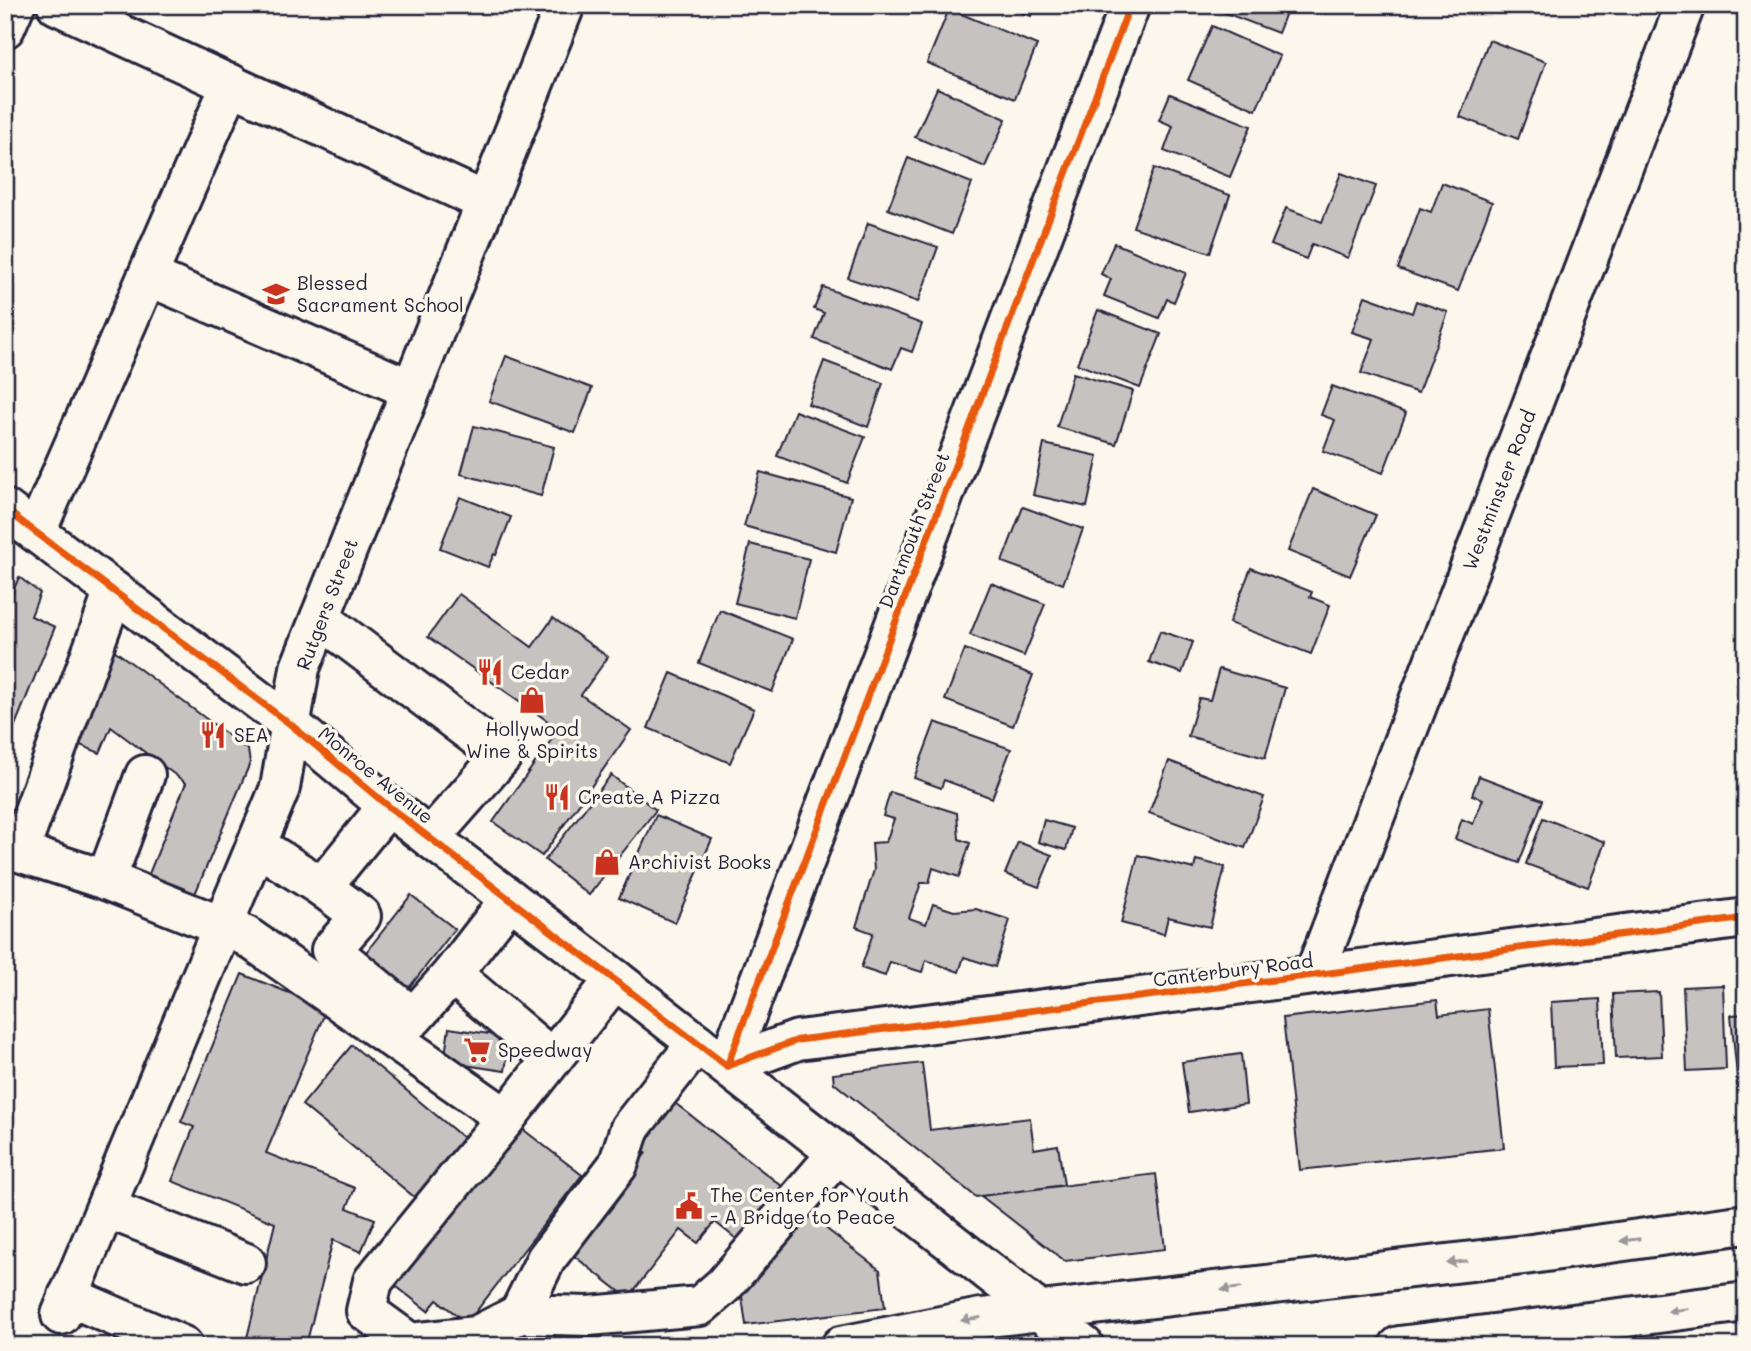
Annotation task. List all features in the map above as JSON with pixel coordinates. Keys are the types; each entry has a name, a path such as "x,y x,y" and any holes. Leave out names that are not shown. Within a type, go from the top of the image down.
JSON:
{"main road":[{"path":"5,29 15,5"},
{"path":"57,5 486,202"},
{"name":"Rutgers Street","path":"183,1346 65,1306 280,788 300,668 565,5"},
{"name":"Dartmouth Street","path":"727,1066 1130,5"},
{"name":"Westminster Road","path":"1314,975 1685,5"},
{"path":"36,532 231,85"},
{"path":"148,276 410,389"},
{"name":"Monroe Avenue","path":"5,509 290,724 388,806 615,979 1077,1341"},
{"path":"114,591 19,852 106,880 246,936 506,1118"},
{"path":"320,618 502,756 430,838"},
{"path":"106,880 145,775"},
{"path":"322,887 388,806"},
{"path":"256,845 322,887 361,916 331,950 413,1018 452,974 510,899"},
{"name":"Canterbury Road","path":"727,1066 798,1040 1746,918"},
{"path":"452,974 551,1058"},
{"path":"615,979 373,1281 366,1311 410,1343 476,1336 519,1314 589,1317 700,1306 724,1285 838,1153"},
{"path":"519,1314 546,1259 618,1165 630,1128 697,1043"},
{"path":"106,1208 246,1263"},
{"path":"841,1346 981,1318 1524,1255 1746,1224"},
{"path":"1399,1346 1746,1302"}],"building":[{"path":"999,5 1035,5 1031,16"},
{"path":"1222,5 1289,5 1278,33 1220,11"},
{"path":"949,9 1037,45 1015,99 927,63"},
{"path":"1212,26 1280,56 1256,110 1188,80"},
{"path":"1489,40 1546,62 1518,139 1460,117"},
{"path":"937,88 1006,119 985,167 915,137"},
{"path":"1170,94 1251,126 1230,177 1164,151 1173,126 1159,120"},
{"path":"908,158 972,183 952,234 888,209"},
{"path":"1154,168 1230,195 1210,253 1133,227"},
{"path":"1341,173 1376,186 1348,258 1312,244 1306,259 1271,245 1286,208 1322,222"},
{"path":"1442,183 1492,202 1458,291 1398,269 1420,208 1431,212"},
{"path":"868,223 938,247 918,302 848,278"},
{"path":"1114,243 1186,273 1174,302 1167,299 1159,318 1104,296 1111,279 1101,274"},
{"path":"823,287 922,324 912,352 901,348 892,369 814,339 824,313 814,309"},
{"path":"1365,296 1412,313 1416,301 1448,312 1418,393 1361,373 1374,339 1352,332"},
{"path":"1098,310 1161,334 1140,388 1077,364"},
{"path":"506,356 592,388 575,433 489,401"},
{"path":"824,361 883,383 868,427 808,404"},
{"path":"1073,373 1133,391 1116,444 1057,427"},
{"path":"1332,386 1406,413 1383,473 1323,451 1335,420 1321,415"},
{"path":"795,411 865,437 847,483 777,456"},
{"path":"474,426 554,447 541,496 461,474"},
{"path":"1044,444 1098,456 1087,507 1033,495"},
{"path":"760,472 851,497 836,552 744,526"},
{"path":"1313,489 1376,515 1350,576 1288,551"},
{"path":"460,497 511,517 496,555 494,554 488,567 440,548"},
{"path":"1023,507 1083,529 1063,584 1002,562"},
{"path":"750,544 809,559 795,618 735,603"},
{"path":"1251,568 1312,592 1310,597 1330,605 1311,654 1229,623"},
{"path":"19,577 40,593 31,616 55,627 14,728 5,725 5,610"},
{"path":"991,583 1045,604 1024,656 970,635"},
{"path":"459,594 532,647 553,618 608,657 581,695 631,730 542,856 493,822 559,729 428,637"},
{"path":"720,610 793,639 772,692 699,663"},
{"path":"1160,631 1193,642 1182,673 1149,662"},
{"path":"965,649 1033,675 1013,726 945,700"},
{"path":"114,650 248,750 250,763 190,906 144,886 186,783 111,727 100,753 75,743"},
{"path":"1219,669 1285,688 1265,758 1188,736 1199,698 1210,700"},
{"path":"671,673 754,709 730,763 648,728"},
{"path":"935,722 1011,749 992,798 944,780 941,788 914,778"},
{"path":"1169,761 1264,797 1245,848 1149,813"},
{"path":"611,775 656,810 589,895 545,860"},
{"path":"1479,776 1543,800 1519,863 1455,839 1462,819 1473,824 1483,799 1472,795"},
{"path":"890,792 957,813 959,839 970,843 959,877 933,868 929,883 921,883 909,918 926,924 933,904 954,911 976,909 1010,920 995,967 964,957 959,972 926,960 922,972 890,962 885,976 861,968 873,933 856,927 874,870 872,843 886,842 894,819 883,816"},
{"path":"656,815 712,839 675,923 619,898"},
{"path":"1543,818 1605,842 1588,887 1526,864"},
{"path":"1044,820 1072,828 1066,850 1038,842"},
{"path":"1018,842 1052,855 1039,887 1005,874"},
{"path":"1138,855 1194,869 1196,860 1225,867 1210,927 1168,917 1164,934 1121,923"},
{"path":"411,895 455,929 404,994 360,960"},
{"path":"242,974 327,1008 266,1153 355,1188 347,1208 375,1219 361,1252 333,1240 304,1346 245,1346 275,1223 172,1181 194,1127 181,1122"},
{"path":"1723,985 1726,1069 1687,1071 1683,987"},
{"path":"1659,992 1662,1056 1616,1058 1613,994"},
{"path":"1600,999 1603,1065 1554,1067 1551,1002"},
{"path":"1437,1000 1439,1015 1488,1009 1504,1148 1300,1170 1283,1018"},
{"path":"1746,1014 1746,1085 1738,1086 1731,1015"},
{"name":"Speedway","path":"449,1028 510,1037 505,1071 444,1062"},
{"path":"352,1045 473,1146 424,1205 302,1105"},
{"path":"1241,1054 1246,1104 1189,1112 1182,1062"},
{"path":"922,1063 930,1130 1030,1118 1034,1149 1058,1145 1064,1185 976,1197 834,1083 833,1074"},
{"name":"The Center for Youth - A Bridge to Peace","path":"671,1100 787,1190 740,1242 715,1222 698,1243 681,1230 628,1298 569,1252 646,1153 635,1144"},
{"path":"516,1124 582,1175 467,1323 437,1300 428,1311 392,1283"},
{"path":"1156,1174 1165,1249 1065,1261 981,1196"},
{"path":"802,1210 880,1270 885,1308 746,1325 741,1290"}],"cycle path":[{"path":"727,1066 1130,5"},
{"path":"5,509 290,724 388,806 727,1066"},
{"path":"727,1066 798,1040 1746,918"}],"place":[{"name":"Blessed Sacrament School","path":"276,294"},
{"name":"Cedar","path":"490,672"},
{"name":"Hollywood Wine & Spirits","path":"532,700"},
{"name":"SEA","path":"213,735"},
{"name":"Create A Pizza","path":"557,797"},
{"name":"Archivist Books","path":"607,862"},
{"name":"Speedway","path":"477,1050"},
{"name":"The Center for Youth - A Bridge to Peace","path":"689,1206"}]}
